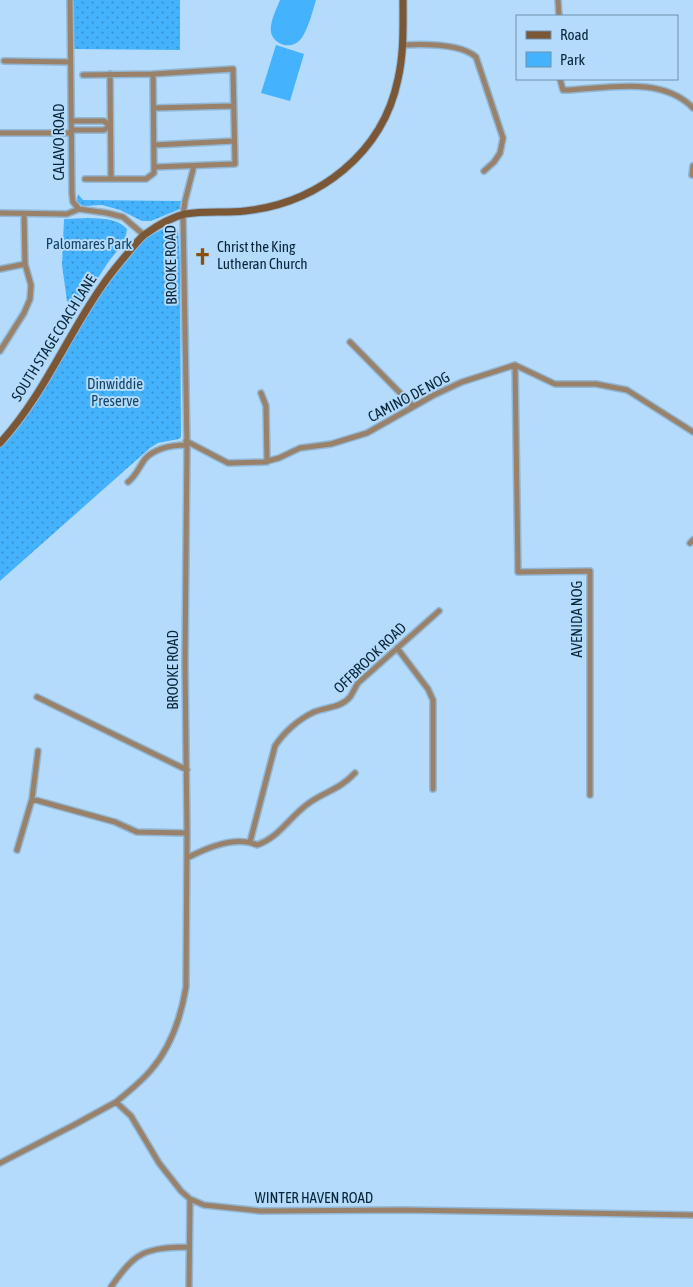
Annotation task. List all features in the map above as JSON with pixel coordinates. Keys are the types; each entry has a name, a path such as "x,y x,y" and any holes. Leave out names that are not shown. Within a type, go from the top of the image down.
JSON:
{"main road":[{"name":"SOUTH STAGE COACH LANE","path":"0,442 22,417 103,284 144,235 156,227 183,215 247,210 287,201 315,190 344,171 364,150 386,116 398,79 403,45 402,0"}],"street":[{"name":"CALAVO ROAD","path":"70,0 72,194 73,202 79,209"},
{"path":"558,0 559,15"},
{"path":"403,45 444,45 471,53 476,57 503,138 503,144 497,158 484,171"},
{"path":"4,61 70,62"},
{"path":"83,75 153,74 233,69 235,164 154,168"},
{"path":"110,74 111,179"},
{"path":"85,179 146,179 154,173 153,74"},
{"path":"560,80 564,90 630,87 652,88 671,92 693,108"},
{"path":"154,108 234,106"},
{"path":"71,121 104,121 110,126"},
{"path":"0,134 104,130 110,126"},
{"path":"154,145 234,141"},
{"name":"BROOKE ROAD","path":"116,1102 152,1069 164,1051 176,1027 183,1007 187,972 186,443 183,215 194,166"},
{"path":"692,175 693,166"},
{"path":"0,213 67,214 79,209 107,213 123,218 144,235"},
{"path":"0,351 30,299 31,285 25,264 24,214"},
{"path":"0,269 25,264"},
{"path":"350,342 413,406"},
{"path":"516,365 555,384 596,384 627,390 693,432"},
{"name":"CAMINO DE NOG","path":"186,443 228,463 266,462 300,448 331,444 367,433 413,406 462,382 516,365"},
{"name":"AVENIDA NOG","path":"516,365 518,572 590,571 590,795"},
{"path":"261,393 266,406 266,462"},
{"path":"128,482 146,459 155,451 170,445 186,443"},
{"name":"OFFBROOK ROAD","path":"250,842 275,746 280,738 298,722 315,712 335,707 344,702 351,696 358,683 439,611"},
{"path":"396,648 428,689 433,700 433,789"},
{"path":"37,697 187,770"},
{"path":"17,850 32,799 38,750"},
{"path":"187,858 212,846 250,842 257,845 270,841 303,808 317,798 341,786 355,773"},
{"path":"32,799 115,822 137,832 187,832"},
{"path":"0,1163 116,1102 131,1116 159,1162 181,1191 190,1199 189,1287"},
{"name":"WINTER HAVEN ROAD","path":"190,1199 204,1205 260,1211 403,1210 693,1215"},
{"path":"111,1287 131,1262 146,1251 188,1247"}],"green space":[{"path":"73,0 180,0 180,50 72,49"},
{"path":"280,0 316,0 303,37 295,44 280,44 271,32 272,19"},
{"path":"276,45 304,54 290,101 261,93"},
{"path":"78,194 83,200 181,201 180,209 151,221 142,221 120,210 102,205 83,206 77,202"},
{"name":"Palomares Park","path":"89,218 114,221 127,229 122,244 103,270 79,309 67,301 62,265 64,219"},
{"name":"Dinwiddie Preserve","path":"171,225 176,226 178,231 180,262 181,437 158,443 150,448 0,581 0,444 26,414 100,292 136,247 149,236"}],"place":[{"name":"Christ the King Lutheran Church","path":"203,256"}]}
